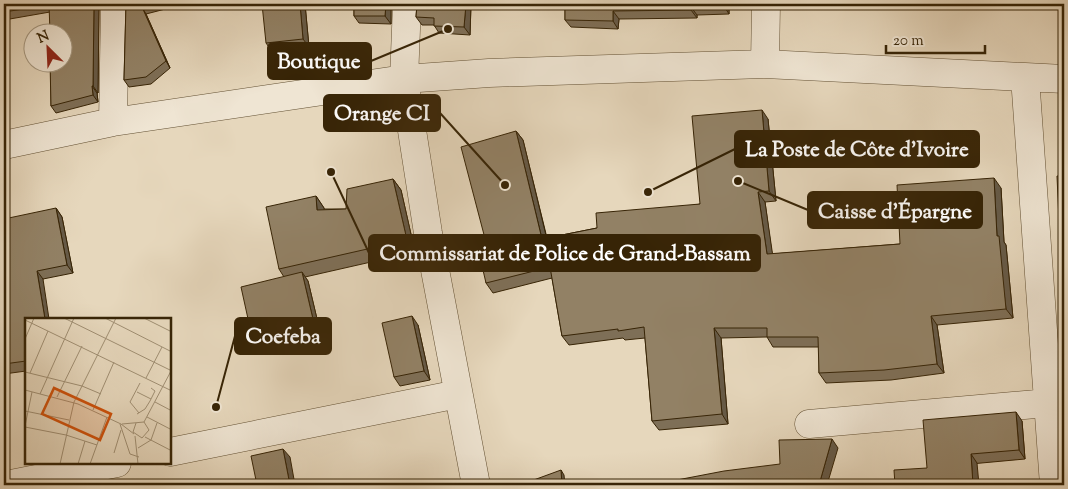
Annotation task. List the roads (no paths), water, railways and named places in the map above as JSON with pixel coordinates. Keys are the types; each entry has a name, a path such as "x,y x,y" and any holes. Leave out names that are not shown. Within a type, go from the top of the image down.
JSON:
{"street":[{"path":"113,122 115,4"},
{"path":"407,4 404,79 428,233 476,485"},
{"path":"765,64 766,4"},
{"path":"4,145 113,122 404,79 489,73 765,64 1064,79"},
{"path":"1025,77 1054,485"},
{"path":"171,452 458,394"},
{"path":"809,424 1048,403"},
{"path":"6,485 112,464"}],"place":[{"name":"Boutique","path":"448,29"},
{"name":"Commissariat de Police de Grand-Bassam","path":"331,172"},
{"name":"Caisse d'Épargne","path":"738,181"},
{"name":"Orange CI","path":"505,185"},
{"name":"La Poste de Côte d'Ivoire","path":"648,192"},
{"name":"Coefeba","path":"216,407"}]}
